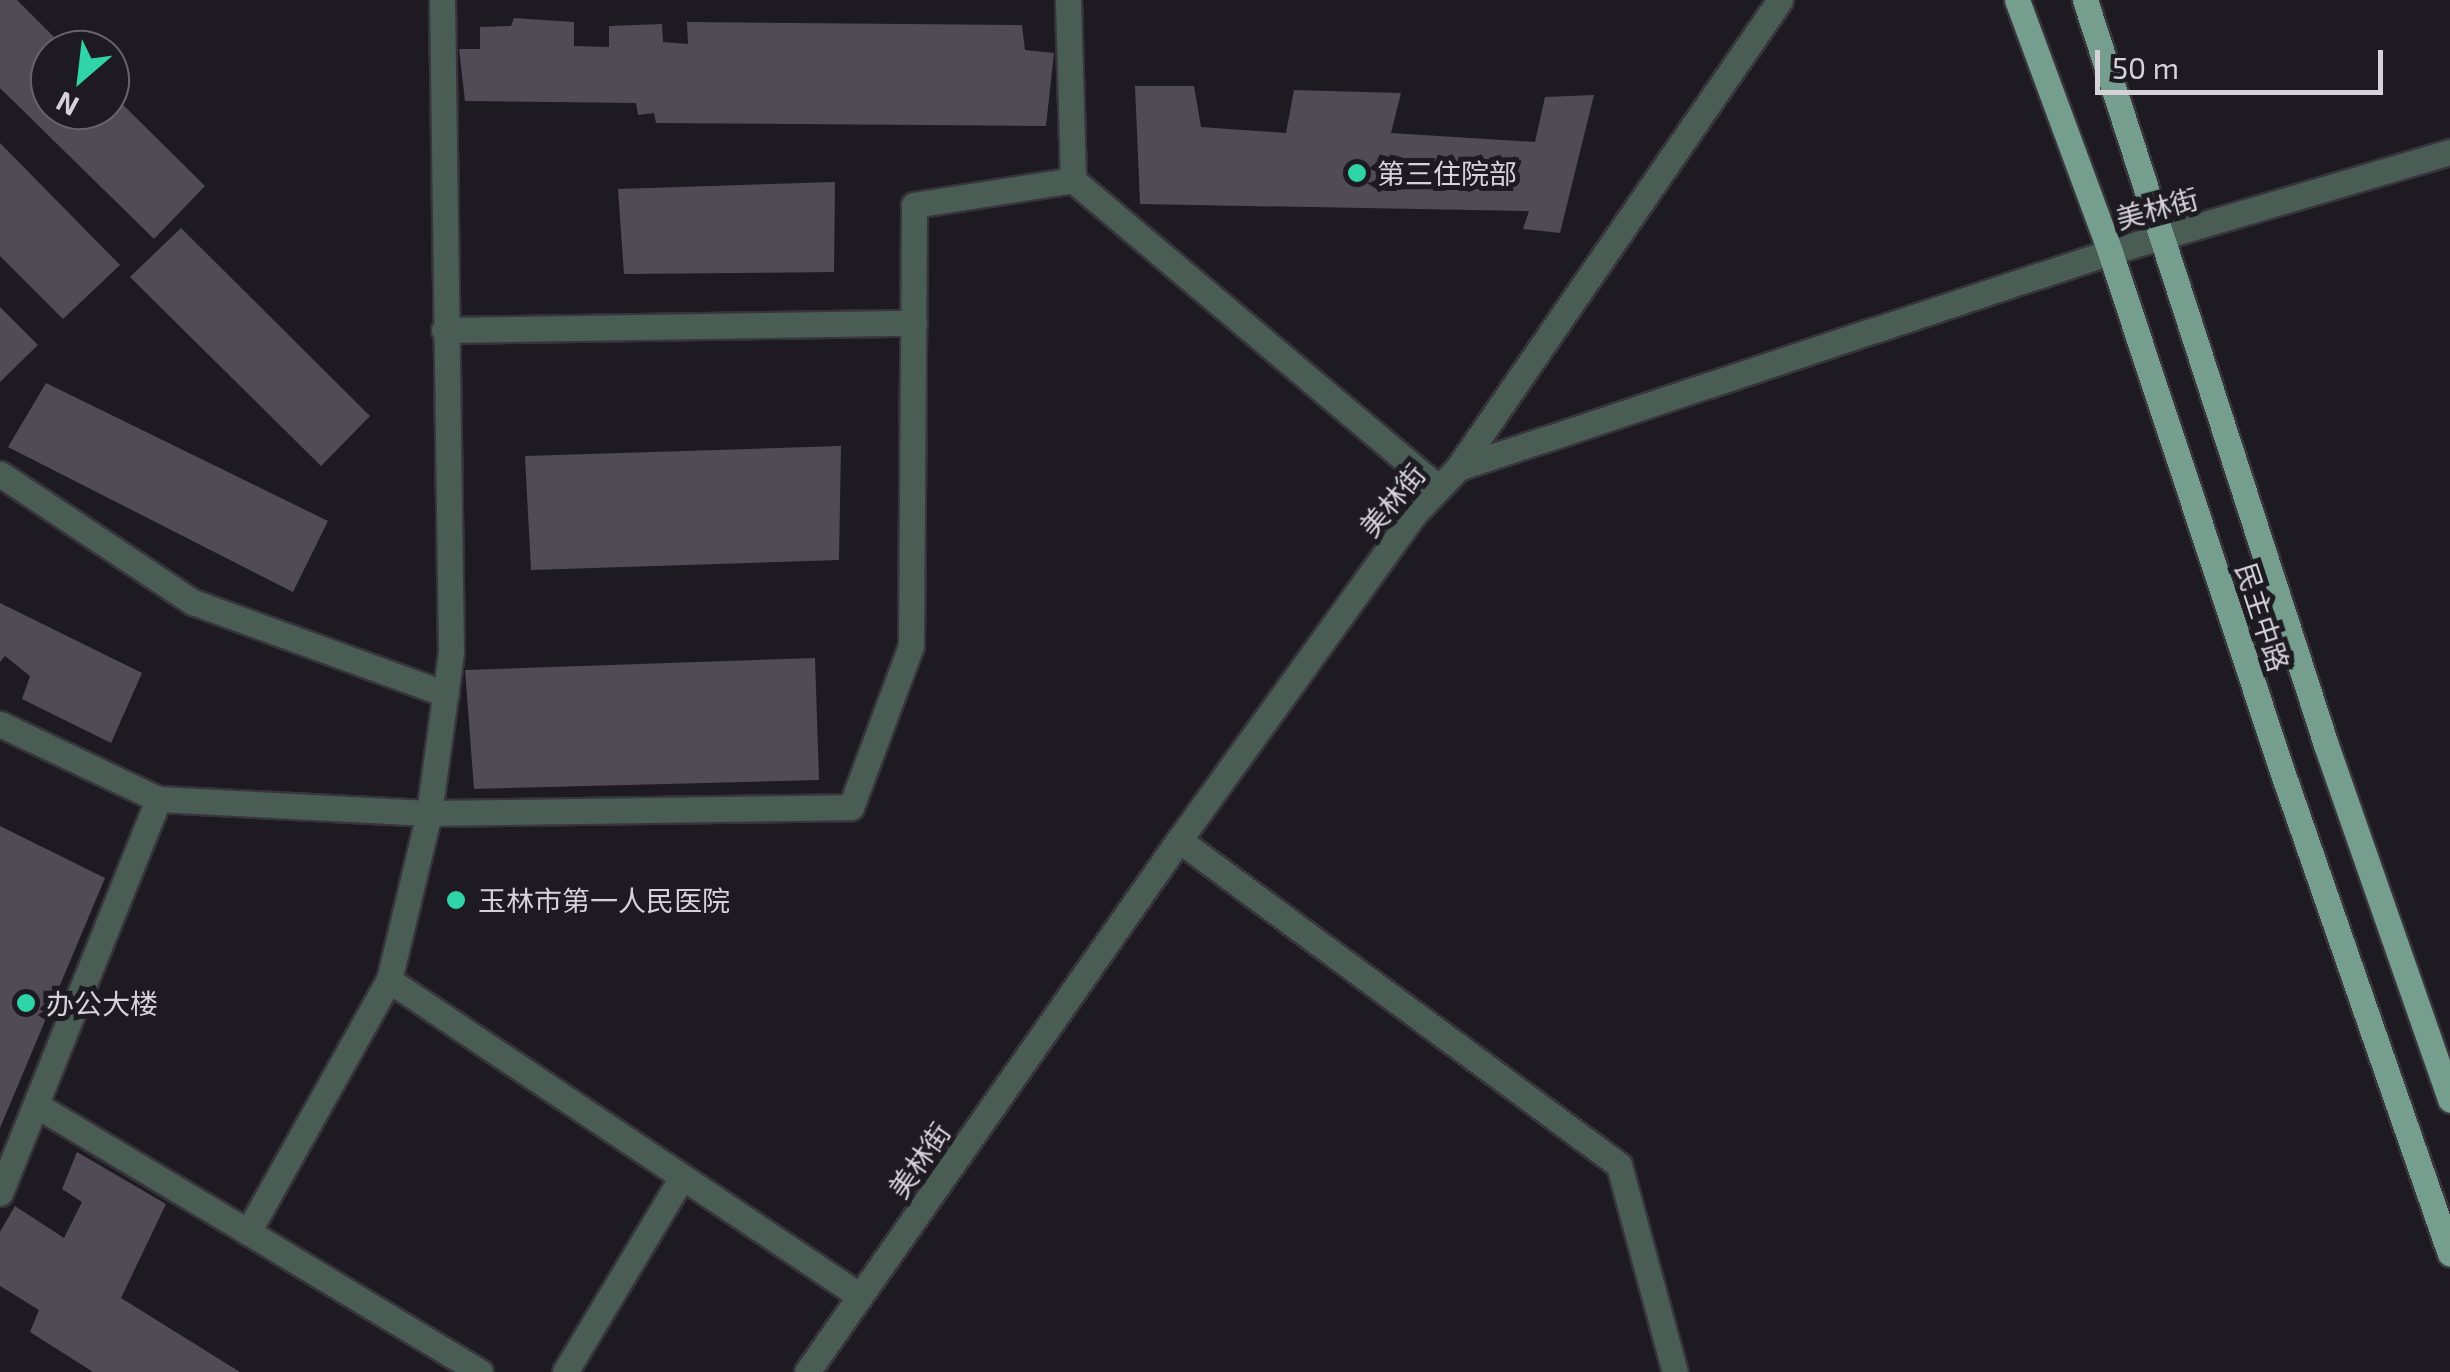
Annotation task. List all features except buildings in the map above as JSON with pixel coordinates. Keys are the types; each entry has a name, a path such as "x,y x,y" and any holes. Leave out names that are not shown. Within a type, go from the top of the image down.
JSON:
{"main road":[{"name":"民主中路","path":"2018,0 2110,252 2282,770 2450,1254"},
{"name":"民主中路","path":"2085,0 2326,746 2450,1100"}],"street":[{"path":"248,1232 390,980 430,813 451,652 442,0"},
{"path":"1068,0 1073,180 1439,488"},
{"path":"1458,468 1780,0"},
{"name":"美林街","path":"807,1372 1179,840 1413,516 1458,468 2110,252 2450,152"},
{"path":"0,724 158,799 430,813 851,807 911,646 914,205 1073,180"},
{"path":"444,330 914,323"},
{"path":"0,474 194,602 446,694"},
{"path":"0,1193 158,799"},
{"path":"1179,840 1619,1165 1675,1372"},
{"path":"390,980 860,1296"},
{"path":"36,1104 480,1372"},
{"path":"564,1372 682,1177"}],"place":[{"name":"第三住院部","path":"1357,173"},
{"name":"玉林市第一人民医院","path":"456,900"},
{"name":"办公大楼","path":"26,1003"}]}
